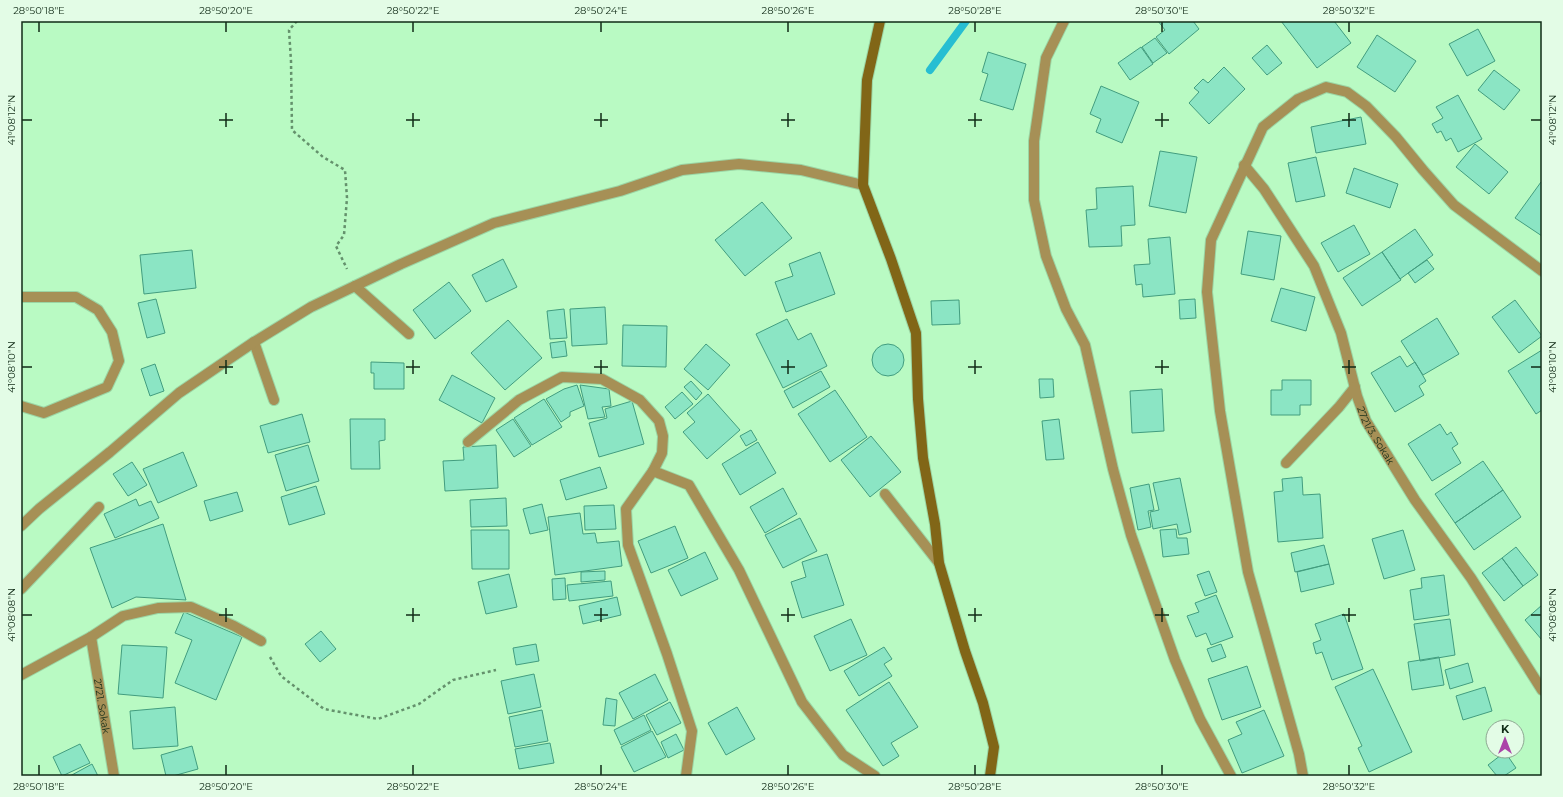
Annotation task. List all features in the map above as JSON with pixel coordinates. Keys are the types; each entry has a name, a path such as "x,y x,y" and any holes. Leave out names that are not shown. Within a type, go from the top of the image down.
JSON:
{"street":[{"path":"880,21 867,80 863,185 891,259 916,334 918,399 923,458 936,524 938,563 965,651 983,703 994,747 990,776"},
{"path":"1064,21 1046,58 1034,140 1034,200 1046,256 1066,308 1085,345 1113,469 1131,535 1175,660 1200,719 1231,776"},
{"path":"1303,776 1299,754 1248,572 1220,412 1207,292 1211,240 1244,166 1263,127 1298,99 1326,87 1347,92 1366,106 1396,136 1423,170 1454,205 1542,270"},
{"path":"21,526 39,509 110,452 179,393 254,342 311,307 401,264 494,223 620,191 682,170 739,164 801,170 863,185"},
{"name":"2721/3. Sokak","path":"1244,166 1264,189 1314,266 1342,333 1355,386 1366,421 1415,500 1471,578 1542,690"},
{"path":"355,286 409,334"},
{"path":"21,297 76,297 98,310 112,332 119,361 107,387 44,413 21,406"},
{"path":"254,342 274,400"},
{"path":"468,442 519,400 562,377 602,379 640,400 659,421 663,436 662,453 653,471 626,509 628,545 667,654 692,731 686,776"},
{"path":"1286,463 1339,407 1355,386"},
{"path":"653,471 689,486 739,570 802,702 843,755 875,776"},
{"path":"885,494 938,563"},
{"path":"21,589 99,507"},
{"path":"21,675 123,616 158,608 191,607 261,640"},
{"name":"2721. Sokak","path":"90,636 114,776"}],"path":[{"path":"297,21 289,30 292,130 323,157 345,170 347,198 344,235 336,246 355,286"},
{"path":"261,640 281,676 324,709 378,719 419,704 453,680 496,670"}],"building":[{"path":"1158,21 1193,21 1199,29 1169,54 1156,37 1165,30"},
{"path":"1281,21 1334,21 1351,43 1317,68"},
{"path":"1478,29 1495,61 1467,76 1449,44"},
{"path":"1377,35 1416,61 1395,92 1357,67"},
{"path":"1155,38 1167,53 1153,63 1142,47"},
{"path":"1267,45 1282,63 1267,75 1252,58"},
{"path":"1141,47 1153,64 1130,80 1118,63"},
{"path":"988,52 1026,64 1013,110 980,100 988,74 982,72"},
{"path":"1224,67 1245,89 1209,124 1189,103 1199,92 1194,88 1203,79 1208,83"},
{"path":"1494,70 1520,90 1504,110 1478,90"},
{"path":"1101,86 1139,102 1122,143 1096,132 1101,119 1090,114"},
{"path":"1458,95 1482,139 1458,152 1451,138 1446,141 1441,131 1437,133 1432,124 1443,118 1436,107"},
{"path":"1361,117 1366,144 1316,153 1311,127"},
{"path":"1475,144 1508,172 1489,194 1456,167"},
{"path":"1160,151 1197,157 1186,213 1149,206"},
{"path":"1316,157 1325,196 1296,202 1288,163"},
{"path":"1354,168 1398,184 1390,208 1346,193"},
{"path":"1541,182 1542,183 1542,236 1515,218"},
{"path":"1133,186 1135,225 1121,226 1122,246 1089,247 1086,210 1097,209 1096,188"},
{"path":"762,202 792,238 745,276 715,240"},
{"path":"1354,225 1370,254 1338,272 1321,243"},
{"path":"1415,229 1433,255 1400,279 1382,252"},
{"path":"1248,231 1281,236 1274,280 1241,274"},
{"path":"1170,237 1175,294 1143,297 1142,284 1136,285 1134,265 1150,264 1148,239"},
{"path":"192,250 196,288 144,294 140,255"},
{"path":"820,252 835,294 786,312 775,282 793,276 789,264"},
{"path":"1382,252 1401,280 1362,306 1343,278"},
{"path":"503,259 517,287 486,302 472,275"},
{"path":"1427,260 1434,269 1415,283 1408,273"},
{"path":"449,282 471,311 435,339 413,310"},
{"path":"1281,288 1315,297 1306,331 1271,321"},
{"path":"156,299 165,333 147,338 138,303"},
{"path":"1195,299 1196,318 1180,319 1179,300"},
{"path":"959,300 960,324 932,325 931,301"},
{"path":"1515,300 1542,336 1519,353 1492,317"},
{"path":"605,307 607,344 572,346 570,309"},
{"path":"564,309 567,338 550,339 547,311"},
{"path":"1437,318 1459,354 1423,375 1401,341"},
{"path":"787,319 798,340 811,333 827,366 783,388 756,334"},
{"path":"508,320 542,358 505,390 471,353"},
{"path":"623,325 667,326 666,367 622,366"},
{"path":"565,341 567,356 552,358 550,343"},
{"path":"706,344 730,365 708,390 684,369"},
{"path":"888,344 897,347 901,351 904,360 901,369 897,373 888,376 879,373 875,369 872,360 875,351 879,347"},
{"path":"1542,350 1542,410 1536,414 1508,371"},
{"path":"1400,356 1407,367 1415,362 1426,381 1419,386 1424,395 1395,412 1371,373"},
{"path":"371,362 404,363 404,389 374,389 374,373 371,373"},
{"path":"155,364 164,391 150,396 141,369"},
{"path":"821,371 830,387 793,408 784,391"},
{"path":"452,375 495,398 482,423 439,400"},
{"path":"1039,379 1053,379 1054,397 1040,398"},
{"path":"1282,380 1311,380 1311,405 1300,405 1300,415 1271,415 1271,390 1282,390"},
{"path":"691,381 702,393 696,400 684,387"},
{"path":"577,385 584,406 570,412 570,416 561,422 546,399 564,389"},
{"path":"580,385 609,389 611,406 602,407 605,417 588,419"},
{"path":"1162,389 1164,431 1132,433 1130,391"},
{"path":"835,390 867,437 830,462 798,414"},
{"path":"682,392 693,404 675,419 665,407"},
{"path":"708,394 740,430 707,459 683,432 695,422 687,413"},
{"path":"544,399 562,427 532,445 514,418"},
{"path":"632,401 644,444 599,457 589,423 607,418 605,409"},
{"path":"302,414 310,442 268,453 260,426"},
{"path":"350,419 385,419 385,440 379,441 380,469 351,469"},
{"path":"513,419 531,446 514,457 496,430"},
{"path":"1059,419 1064,459 1046,460 1042,421"},
{"path":"1440,424 1447,435 1451,432 1458,444 1452,448 1461,463 1432,481 1408,444"},
{"path":"751,430 757,440 746,446 740,436"},
{"path":"871,436 901,472 870,497 841,460"},
{"path":"758,442 776,473 740,495 722,464"},
{"path":"308,445 319,481 286,491 275,455"},
{"path":"496,445 498,488 445,491 443,461 464,460 463,447"},
{"path":"183,452 197,486 158,503 143,469"},
{"path":"1483,461 1503,490 1455,523 1435,494"},
{"path":"132,462 147,485 128,496 113,474"},
{"path":"600,467 607,488 566,500 560,480"},
{"path":"1302,477 1303,495 1320,494 1323,538 1278,542 1274,492 1283,491 1282,479"},
{"path":"1180,478 1191,532 1179,535 1177,524 1153,529 1150,512 1159,510 1153,483"},
{"path":"1149,484 1154,510 1148,511 1151,527 1138,530 1130,488"},
{"path":"316,486 325,514 289,525 281,497"},
{"path":"783,488 797,514 765,533 750,507"},
{"path":"1503,490 1521,517 1474,550 1455,523"},
{"path":"237,492 243,511 210,521 204,501"},
{"path":"506,498 507,526 471,527 470,500"},
{"path":"136,499 139,506 151,501 159,518 115,538 104,514"},
{"path":"542,504 548,530 530,534 523,509"},
{"path":"614,505 616,529 585,530 584,506"},
{"path":"580,513 583,534 595,533 597,543 619,541 622,566 555,575 548,517"},
{"path":"800,518 817,551 783,568 765,535"},
{"path":"163,524 186,600 136,597 112,608 90,548"},
{"path":"675,526 688,558 651,573 638,541"},
{"path":"1176,529 1177,538 1187,538 1189,554 1163,557 1160,530"},
{"path":"471,530 509,530 509,569 472,569"},
{"path":"1403,530 1415,570 1384,579 1372,539"},
{"path":"1324,545 1329,564 1295,572 1291,553"},
{"path":"1516,547 1538,575 1523,586 1502,558"},
{"path":"705,552 718,579 681,596 668,570"},
{"path":"827,554 844,605 802,618 791,582 806,577 802,562"},
{"path":"1502,558 1523,586 1504,601 1482,573"},
{"path":"1329,564 1334,584 1301,592 1297,572"},
{"path":"605,571 605,580 581,582 581,572"},
{"path":"1209,571 1217,592 1205,596 1197,575"},
{"path":"509,574 517,607 486,614 478,582"},
{"path":"1444,575 1449,615 1414,620 1410,590 1422,588 1421,578"},
{"path":"565,578 566,599 553,600 552,579"},
{"path":"611,581 613,596 569,601 567,585"},
{"path":"1216,595 1233,637 1211,645 1206,633 1196,637 1187,616 1199,612 1195,603"},
{"path":"617,597 621,615 583,624 579,606"},
{"path":"1542,605 1542,640 1525,620"},
{"path":"184,612 242,637 216,700 175,683 192,640 175,633"},
{"path":"1344,614 1363,669 1332,680 1322,652 1316,654 1313,643 1321,640 1315,624"},
{"path":"851,619 867,655 830,671 814,636"},
{"path":"1450,619 1455,655 1420,661 1414,624"},
{"path":"321,631 336,649 320,662 305,644"},
{"path":"536,644 539,661 516,665 513,648"},
{"path":"1221,644 1226,657 1212,662 1207,649"},
{"path":"122,645 167,647 163,698 118,694"},
{"path":"884,647 892,659 884,664 892,676 859,696 844,671"},
{"path":"1439,657 1444,685 1412,690 1408,662"},
{"path":"1468,663 1473,682 1450,689 1445,670"},
{"path":"1247,666 1261,707 1222,720 1208,679"},
{"path":"1373,669 1412,752 1369,772 1358,748 1362,746 1335,687"},
{"path":"534,674 541,707 508,714 501,681"},
{"path":"655,674 668,700 633,719 619,693"},
{"path":"889,682 918,727 891,743 899,756 883,766 846,710"},
{"path":"1485,687 1492,711 1463,720 1456,696"},
{"path":"606,698 617,700 615,726 603,725"},
{"path":"670,702 681,723 657,735 646,715"},
{"path":"175,707 178,746 133,749 130,711"},
{"path":"737,707 755,739 726,755 708,723"},
{"path":"542,710 548,741 515,747 509,717"},
{"path":"1264,710 1284,756 1242,773 1228,740 1242,734 1236,722"},
{"path":"644,715 651,730 621,745 614,730"},
{"path":"652,731 666,757 634,772 621,747"},
{"path":"676,734 684,750 668,758 661,742"},
{"path":"550,743 554,763 519,769 515,749"},
{"path":"80,744 90,763 62,776 53,757"},
{"path":"192,746 198,769 173,776 166,776 161,755"},
{"path":"1496,759 1510,759 1516,768 1504,776 1497,776 1488,765"},
{"path":"92,764 98,776 70,776"}],"waterway":[{"path":"930,70 966,21"}]}
